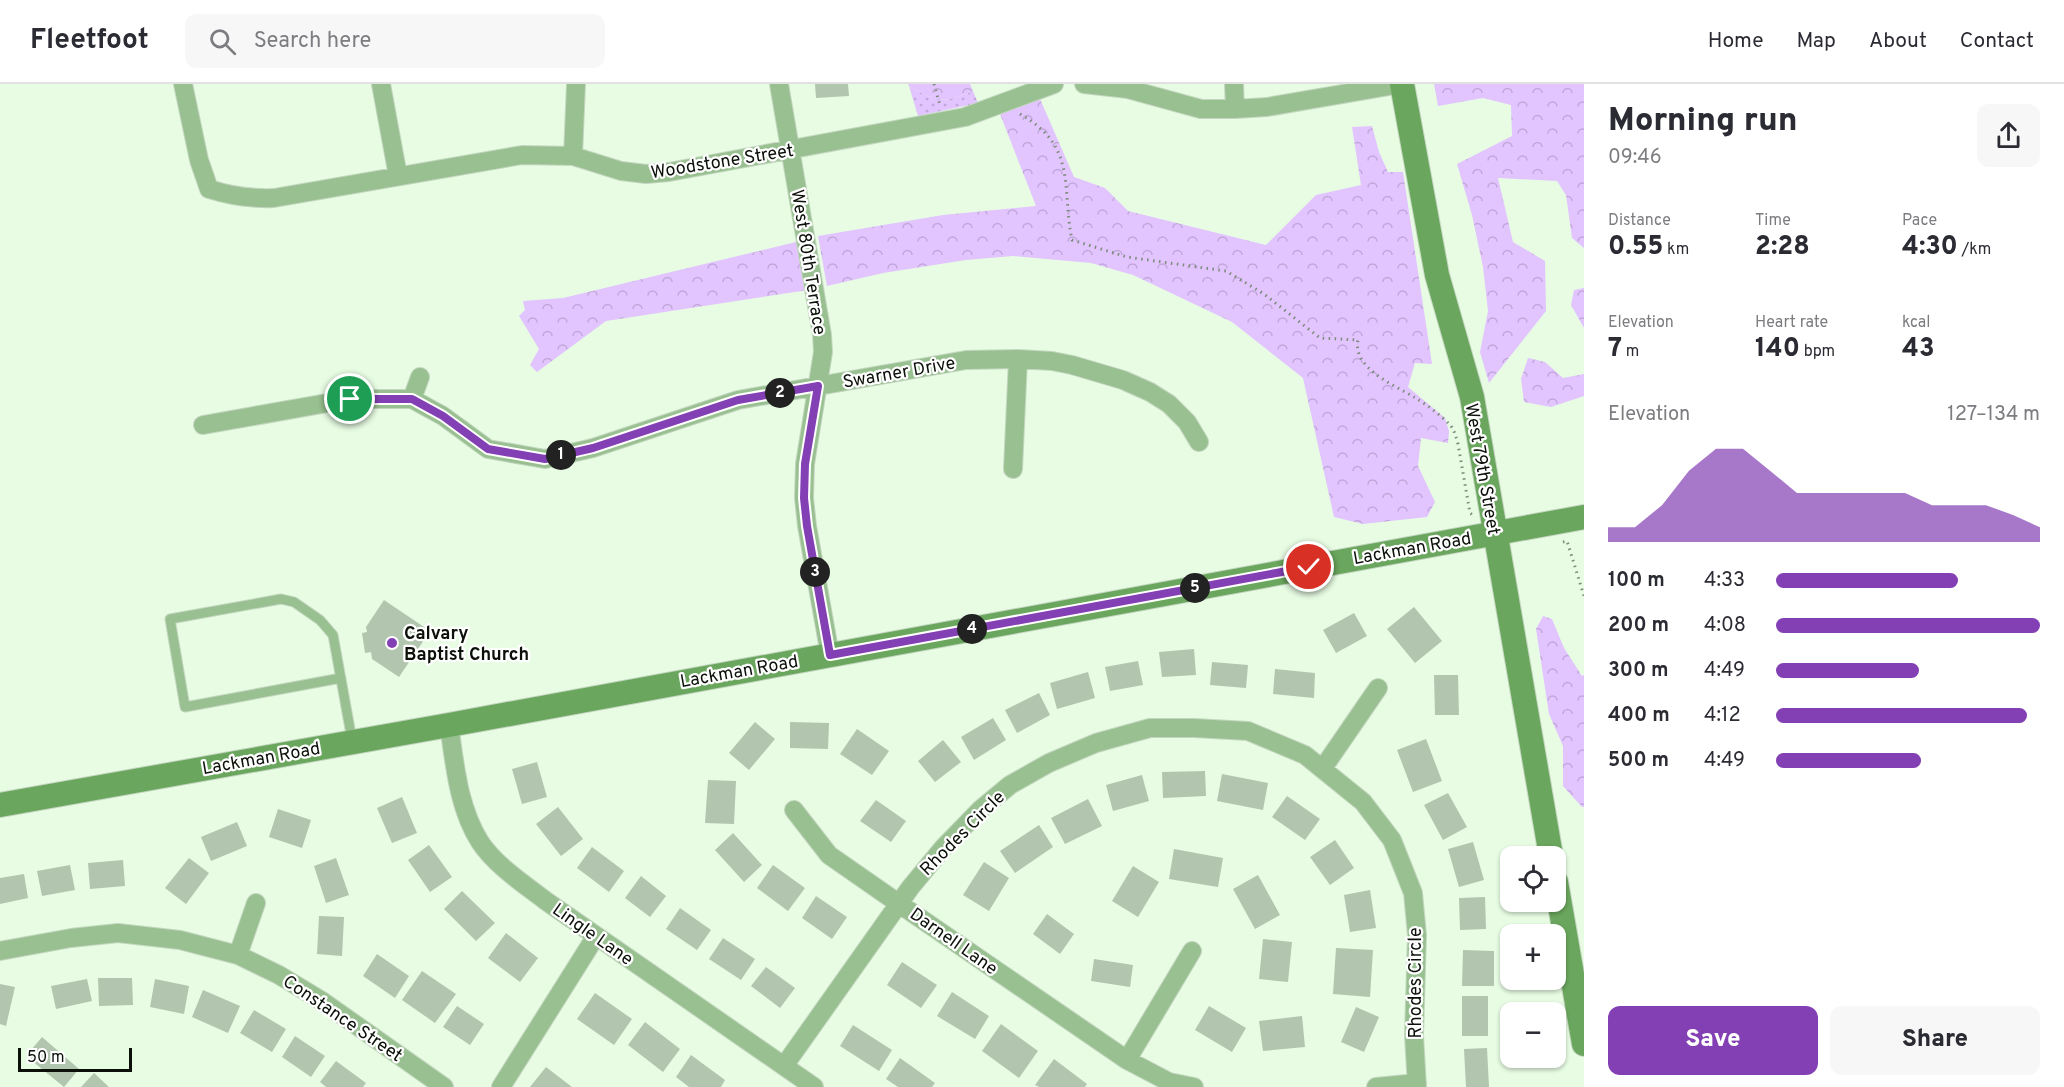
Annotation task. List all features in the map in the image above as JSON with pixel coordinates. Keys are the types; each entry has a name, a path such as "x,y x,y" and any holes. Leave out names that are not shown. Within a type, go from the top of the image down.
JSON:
{"main road":[{"name":"West 79th Street","path":"1401,84 1437,274 1472,398 1549,846"},
{"name":"Lackman Road","path":"0,805 1584,517"},
{"path":"1564,912 1577,964 1584,1044"}],"street":[{"name":"Woodstone Street","path":"183,84 199,160 209,189 235,197 274,198 522,155 573,156 621,171 646,174 669,172 957,119 1054,84"},
{"path":"381,84 398,176"},
{"path":"573,156 576,84"},
{"name":"West 80th Terrace","path":"779,84 822,335 823,352 805,464 804,498 830,655"},
{"path":"1084,84 1128,89 1201,109 1267,107 1401,84"},
{"path":"1234,84 1235,109"},
{"path":"1013,469 1018,359"},
{"name":"Swarner Drive","path":"203,425 350,399 412,399 443,416 488,449 545,459 593,448 738,400 966,360 1018,359 1072,365 1099,372 1150,392 1169,404 1186,422 1198,442"},
{"path":"412,399 420,376"},
{"path":"1323,768 1378,687"},
{"name":"Lingle Lane","path":"449,725 462,802 481,842 504,868 546,901 814,1087"},
{"name":"Rhodes Circle","path":"784,1066 898,903 943,848 980,810 1010,785 1049,763 1096,743 1150,728 1194,728 1248,731 1305,755 1363,802 1392,840 1413,893 1417,935 1414,1035 1417,1085"},
{"name":"Darnell Lane","path":"794,810 829,855 898,903 1127,1060 1169,1082 1194,1087"},
{"path":"238,955 256,903"},
{"name":"Constance Street","path":"0,951 71,938 118,933 180,940 238,955 279,975 322,1001 444,1087"},
{"path":"501,1087 596,936"},
{"path":"1127,1060 1192,951"},
{"path":"1376,1087 1417,1085"}],"lane":[{"path":"341,678 186,707 170,619 281,599 294,602 320,620 333,635 341,678 352,742"}],"path":[{"path":"934,84 939,106 947,104"},
{"path":"1001,103 1038,124 1059,153 1065,174 1072,240 1127,257 1226,272 1264,294 1320,338 1358,340"}],"green space":[{"path":"908,84 970,84 973,91 954,98 940,99 926,95"},
{"path":"1434,84 1584,84 1584,248 1572,238 1566,195 1557,181 1498,178 1513,242 1545,261 1546,311 1489,383 1480,352 1488,311 1483,267 1472,215 1457,164 1512,136 1511,105 1483,98 1438,106"},
{"path":"909,86 940,99 954,98 973,91 978,103 918,116"},
{"path":"1040,99 1074,177 1105,188 1128,211 1266,245 1316,195 1361,185 1352,127 1372,126 1379,152 1388,172 1403,172 1432,364 1415,363 1408,387 1445,418 1449,431 1448,443 1421,438 1418,466 1435,502 1427,517 1363,524 1334,517 1303,378 1232,322 1133,275 1091,263 1013,256 966,260 883,273 827,286 818,236 943,215 1036,206 1000,114"},
{"path":"800,241 808,290 606,321 537,372 530,365 539,349 519,316 525,310 523,301 563,298"},
{"path":"1584,288 1584,328 1571,305 1574,290"},
{"path":"1528,358 1545,362 1563,378 1584,374 1584,396 1551,407 1524,402 1521,379"},
{"path":"1543,616 1552,619 1564,648 1582,676 1584,675 1584,807 1563,786 1563,746 1549,714 1536,629"}],"building":[{"path":"815,84 848,84 849,96 816,98"},
{"name":"Calvary Baptist Church","path":"384,600 430,631 399,677 372,659 371,652 365,653 362,633 367,632 366,627"},
{"path":"1414,607 1442,641 1415,663 1387,629"},
{"path":"1354,613 1367,636 1336,653 1323,630"},
{"path":"1194,649 1196,675 1162,677 1159,652"},
{"path":"1138,661 1143,685 1110,691 1105,667"},
{"path":"1212,662 1248,665 1246,688 1210,685"},
{"path":"1275,669 1315,673 1314,698 1273,694"},
{"path":"1088,672 1095,698 1057,709 1050,683"},
{"path":"1434,675 1458,675 1459,715 1435,715"},
{"path":"1039,693 1050,715 1017,733 1005,710"},
{"path":"993,718 1006,740 974,760 961,737"},
{"path":"755,722 775,739 749,770 729,753"},
{"path":"790,722 829,723 828,749 790,748"},
{"path":"857,729 889,751 872,775 840,754"},
{"path":"1426,739 1442,781 1413,792 1397,750"},
{"path":"943,740 961,762 935,782 918,761"},
{"path":"537,762 547,797 522,804 512,769"},
{"path":"1205,771 1206,796 1163,798 1162,772"},
{"path":"1222,774 1268,783 1263,810 1217,801"},
{"path":"1142,775 1149,801 1113,811 1106,785"},
{"path":"708,780 736,781 734,824 705,823"},
{"path":"1448,793 1467,827 1443,840 1424,805"},
{"path":"1287,796 1320,819 1305,840 1272,817"},
{"path":"402,797 417,833 392,843 377,808"},
{"path":"1088,799 1102,826 1065,844 1051,818"},
{"path":"876,800 906,821 891,842 860,821"},
{"path":"558,807 583,839 561,856 536,824"},
{"path":"278,809 311,820 302,848 269,837"},
{"path":"237,822 247,846 211,861 201,837"},
{"path":"1039,825 1053,847 1015,873 1000,851"},
{"path":"733,833 762,865 744,882 715,850"},
{"path":"1335,840 1354,868 1330,885 1310,857"},
{"path":"1473,842 1484,880 1459,887 1448,849"},
{"path":"429,845 452,877 430,892 408,860"},
{"path":"592,847 624,871 609,892 577,868"},
{"path":"1174,849 1223,858 1218,887 1169,879"},
{"path":"189,858 209,873 186,904 165,888"},
{"path":"336,858 349,895 326,903 314,866"},
{"path":"123,860 125,886 90,889 88,863"},
{"path":"984,862 1009,878 989,911 963,895"},
{"path":"70,865 75,890 42,896 37,871"},
{"path":"773,865 805,888 788,911 757,888"},
{"path":"1133,866 1159,882 1138,917 1112,901"},
{"path":"24,874 28,898 0,904 0,878"},
{"path":"1258,875 1280,915 1255,929 1233,889"},
{"path":"641,876 666,896 650,917 625,898"},
{"path":"1370,890 1376,928 1350,932 1344,895"},
{"path":"462,891 495,923 476,941 444,909"},
{"path":"816,896 847,917 832,939 802,918"},
{"path":"1485,897 1486,929 1460,930 1459,898"},
{"path":"680,908 711,930 697,950 666,929"},
{"path":"1047,914 1074,934 1060,954 1033,934"},
{"path":"319,916 344,917 342,956 317,954"},
{"path":"506,933 538,958 520,982 488,958"},
{"path":"723,938 755,959 741,980 709,959"},
{"path":"1263,939 1292,942 1288,982 1259,979"},
{"path":"1336,948 1373,950 1370,997 1333,994"},
{"path":"1463,950 1494,951 1494,986 1462,986"},
{"path":"377,954 409,976 395,998 363,976"},
{"path":"1094,959 1133,965 1130,987 1091,981"},
{"path":"902,962 937,985 921,1008 887,985"},
{"path":"766,967 795,988 780,1008 751,986"},
{"path":"422,971 456,994 435,1023 402,1000"},
{"path":"98,978 132,978 133,1005 99,1006"},
{"path":"87,979 92,1001 56,1009 51,986"},
{"path":"155,979 189,986 184,1014 150,1007"},
{"path":"0,984 15,987 6,1026 0,1024"},
{"path":"203,990 240,1006 228,1033 192,1017"},
{"path":"952,992 989,1016 975,1039 937,1016"},
{"path":"595,993 632,1019 614,1045 577,1019"},
{"path":"1462,996 1488,996 1488,1036 1462,1036"},
{"path":"457,1006 484,1024 470,1045 443,1027"},
{"path":"1209,1006 1246,1028 1232,1052 1195,1030"},
{"path":"1356,1007 1379,1017 1364,1052 1341,1042"},
{"path":"254,1010 286,1029 272,1052 240,1033"},
{"path":"1302,1016 1305,1047 1263,1051 1259,1021"},
{"path":"645,1022 680,1049 663,1072 628,1045"},
{"path":"1001,1024 1038,1051 1019,1078 982,1051"},
{"path":"853,1025 892,1050 879,1071 840,1046"},
{"path":"295,1036 325,1056 311,1077 282,1057"},
{"path":"42,1037 79,1069 64,1087 26,1056"},
{"path":"1487,1048 1489,1087 1466,1087 1464,1049"},
{"path":"691,1055 725,1080 721,1087 689,1087 676,1077"},
{"path":"900,1058 935,1083 932,1087 898,1087 886,1079"},
{"path":"1054,1059 1087,1084 1085,1087 1039,1087 1035,1085"},
{"path":"336,1061 366,1083 363,1087 326,1087 320,1082"},
{"path":"546,1067 572,1087 530,1087"},
{"path":"94,1073 109,1087 81,1087"}],"place":[{"name":"Calvary Baptist Church","path":"392,643"}],"route":[{"path":"350,399 412,399 443,416 488,449 545,459 593,448 738,400 818,386 805,464 804,498 830,655 1309,567"}]}
